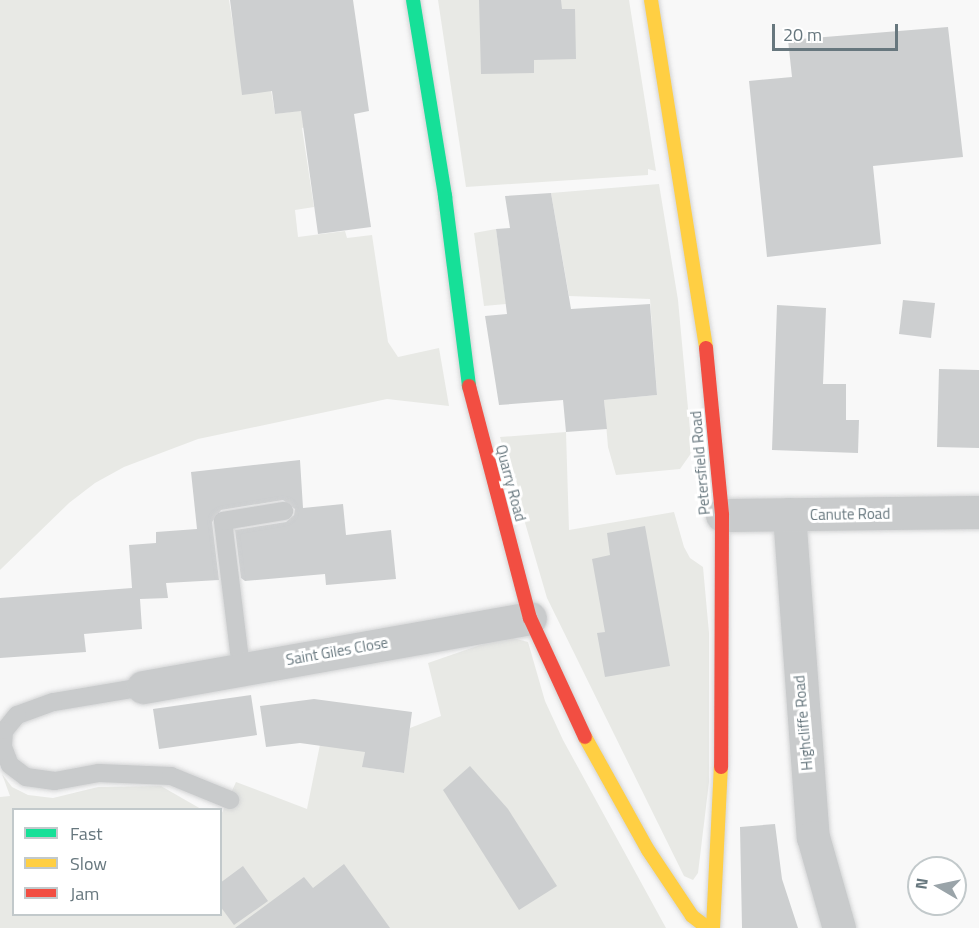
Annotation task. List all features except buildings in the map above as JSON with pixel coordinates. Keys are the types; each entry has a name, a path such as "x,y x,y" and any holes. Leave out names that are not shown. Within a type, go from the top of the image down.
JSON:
{"street":[{"name":"Quarry Road","path":"413,0 445,196 470,392 530,618 567,704 648,850 692,916 708,928"},
{"name":"Petersfield Road","path":"651,0 706,348 722,515 722,752 714,928"},
{"name":"Canute Road","path":"722,515 979,512"},
{"name":"Highcliffe Road","path":"789,514 813,837 838,928"},
{"name":"Saint Giles Close","path":"143,687 530,618"}],"lane":[{"path":"241,668 223,521 284,511"},
{"path":"0,713 143,687"},
{"path":"32,707 17,715 4,731 3,747 10,765 26,777 54,781 99,772 171,776 230,800"}],"shaded area":[{"path":"0,0 229,0 234,31 271,90 275,114 304,110 307,127 302,128 314,207 295,210 298,237 345,231 347,238 372,235 388,342 398,357 439,348 449,406 387,399 198,439 124,467 95,483 69,503 0,570"},
{"path":"438,0 629,0 656,171 648,169 648,175 466,187"},
{"path":"659,184 678,300 692,452 680,469 616,475 608,447 604,400 657,395 650,299 569,296 551,193"},
{"path":"496,229 506,304 484,306 474,233"},
{"path":"566,432 569,530 674,512 684,547 690,558 703,567 709,633 709,782 698,873 693,880 684,876 547,598 500,437"},
{"path":"506,636 528,642 545,701 563,740 666,928 0,928 0,797 10,796 2,774 12,787 28,795 53,798 98,787 161,786 199,808 12,808 12,916 222,916 222,813 236,782 307,809 327,710 365,752 363,767 403,773 410,728 441,716 428,663"}],"traffic: fast":[{"path":"413,0 445,196 469,386"}],"traffic: slow":[{"path":"651,0 706,348"},
{"path":"585,737 648,850 692,916 708,928"},
{"path":"713,928 721,767"}],"traffic: jam":[{"path":"706,348 722,515 721,767"},
{"path":"469,386 530,618 585,737"}]}
